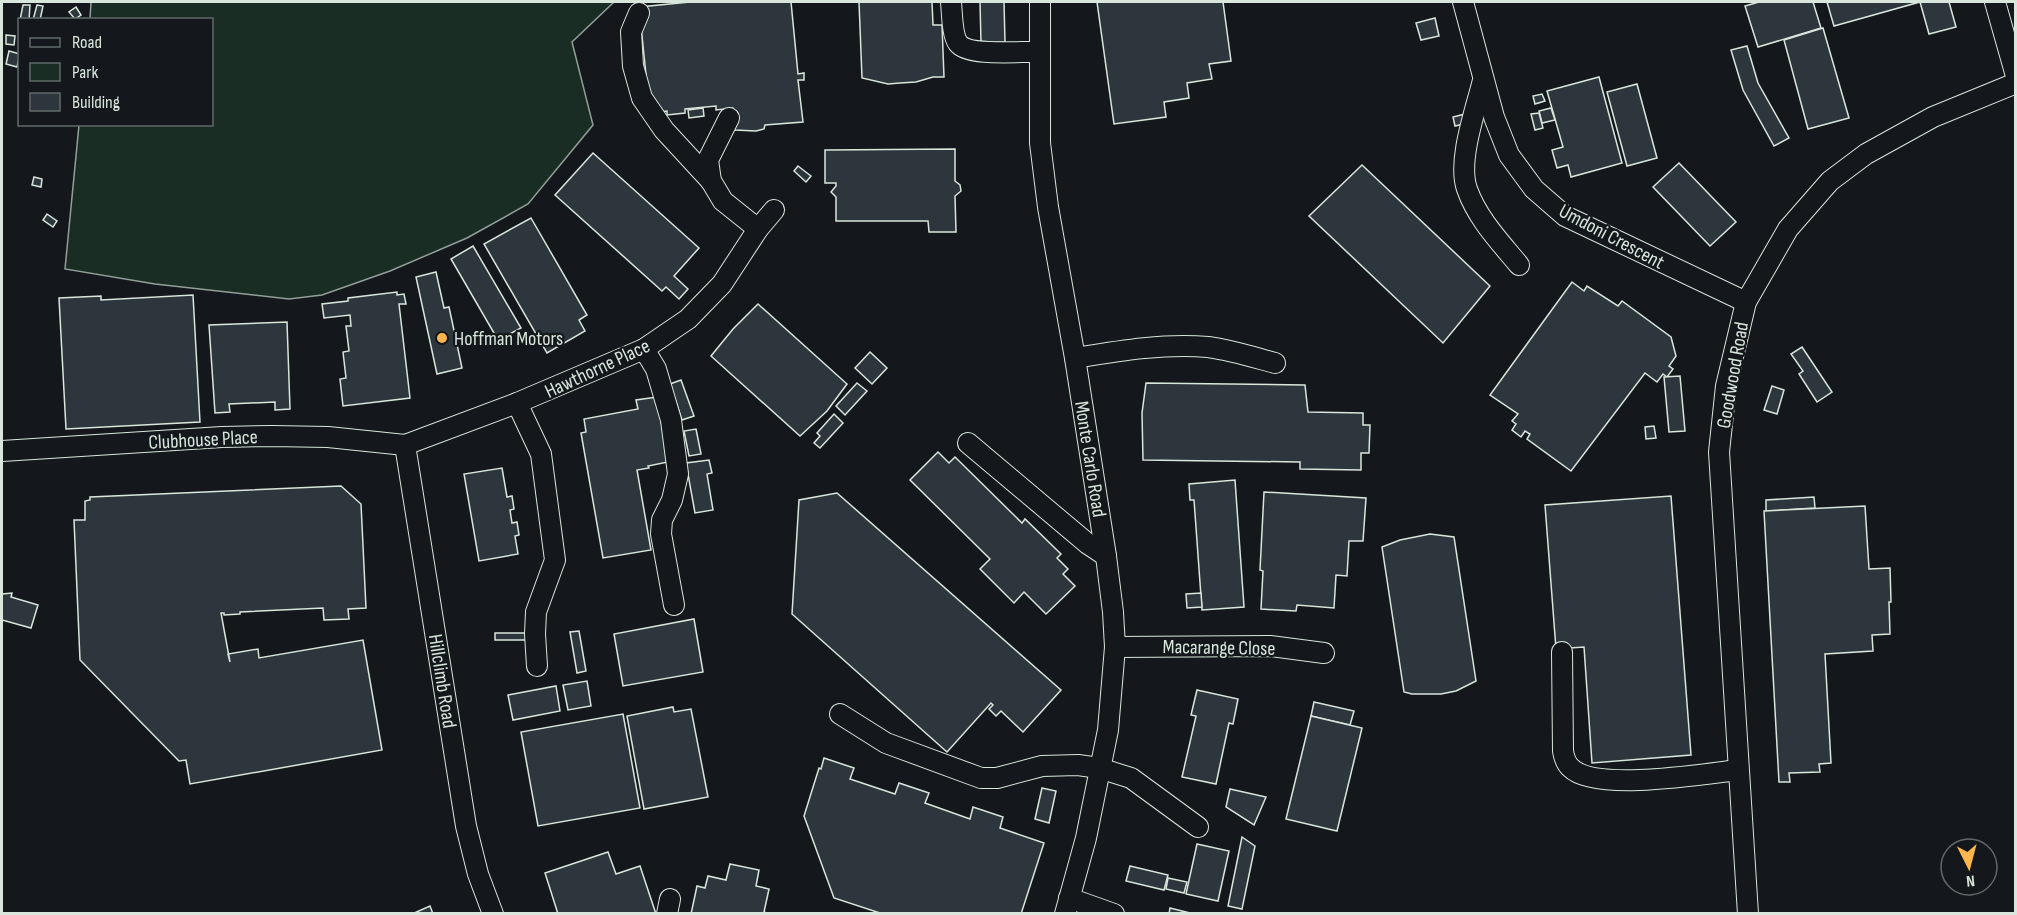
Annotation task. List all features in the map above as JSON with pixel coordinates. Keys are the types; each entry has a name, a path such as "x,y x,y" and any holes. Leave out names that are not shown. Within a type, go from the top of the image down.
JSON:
{"street":[{"path":"951,2 956,40 963,48 988,52 1040,52"},
{"name":"Monte Carlo Road","path":"1040,2 1040,143 1048,207 1075,358 1106,556 1115,647 1108,730 1086,838 1067,906"},
{"name":"Umdoni Crescent","path":"1466,2 1494,117 1509,155 1534,189 1565,216 1746,302"},
{"path":"1995,2 2016,76"},
{"path":"639,13 631,32 633,66 642,98 664,130 711,181 723,201 758,229"},
{"path":"1484,78 1464,154 1463,174 1466,188 1484,220 1519,265"},
{"name":"Goodwood Road","path":"1748,914 1719,452 1726,386 1746,302 1788,229 1830,181 1866,154 1933,117 2016,83"},
{"path":"711,181 708,160 729,118"},
{"name":"Hawthorne Place","path":"405,445 517,403 644,349 688,319 722,284 758,229 774,210"},
{"path":"1075,358 1152,347 1183,346 1220,349 1275,363"},
{"path":"644,349 656,369 671,420 678,474 672,500 662,520 661,534 674,605"},
{"path":"517,403 541,454 555,560 536,612 537,666"},
{"name":"Clubhouse Place","path":"2,451 272,436 328,437 405,445"},
{"path":"968,443 1088,544 1106,556"},
{"name":"Hillclimb Road","path":"405,445 466,826 478,874 493,914"},
{"name":"Macarange Close","path":"1115,647 1270,646 1323,653"},
{"path":"1562,652 1563,751 1570,768 1593,778 1627,780 1738,770"},
{"path":"840,714 886,743 981,778 997,778 1042,766 1078,765 1099,768 1131,778 1198,827"},
{"path":"1067,906 1114,914"}],"green space":[{"path":"91,2 614,2 572,42 593,125 528,204 467,238 390,271 322,295 289,299 155,284 65,269 79,126 213,126 213,18 90,18"}],"building":[{"path":"690,2 791,2 798,74 804,73 804,80 798,80 803,122 765,125 764,129 756,131 735,130 733,108 716,110 716,106 685,109 685,113 667,115 667,111 650,113 639,7"},
{"path":"859,2 932,2 933,25 942,25 944,77 888,84 862,78"},
{"path":"980,2 1004,2 1005,42 981,43"},
{"path":"1097,2 1223,2 1231,61 1209,64 1212,79 1187,83 1189,98 1164,102 1166,117 1114,124"},
{"path":"1759,2 1813,2 1821,28 1758,47 1745,6"},
{"path":"1827,2 1920,2 1834,26"},
{"path":"1920,2 1949,2 1956,27 1929,34"},
{"path":"23,5 30,5 29,18 20,18"},
{"path":"37,5 43,6 40,18 34,18"},
{"path":"76,7 81,15 74,18 69,12"},
{"path":"1435,18 1439,36 1421,40 1416,23"},
{"path":"1823,28 1849,118 1808,129 1784,40"},
{"path":"6,35 15,36 14,45 6,44"},
{"path":"1747,46 1758,83 1789,138 1774,146 1743,90 1731,50"},
{"path":"9,51 18,53 17,67 6,64"},
{"path":"1599,77 1622,163 1571,177 1568,165 1557,168 1552,150 1563,147 1547,91"},
{"path":"1637,84 1657,158 1627,166 1607,92"},
{"path":"1542,94 1545,101 1535,104 1533,96"},
{"path":"703,108 704,116 689,118 688,110"},
{"path":"1551,108 1555,120 1542,123 1539,111"},
{"path":"1469,113 1472,122 1455,126 1453,117"},
{"path":"1539,113 1543,128 1535,130 1531,114"},
{"path":"955,149 955,181 960,185 961,191 955,196 956,232 929,232 928,221 836,221 836,197 831,192 836,183 825,183 825,150"},
{"path":"593,153 699,248 674,276 688,289 679,299 666,287 662,291 555,195"},
{"path":"1679,163 1736,222 1710,246 1653,187"},
{"path":"1362,165 1490,286 1443,343 1309,216"},
{"path":"798,166 811,176 806,182 794,171"},
{"path":"34,177 42,179 41,187 32,185"},
{"path":"47,214 57,221 53,227 43,220"},
{"path":"531,218 587,315 579,320 585,331 547,353 484,244"},
{"path":"473,246 521,328 498,340 451,259"},
{"name":"Hoffman Motors","path":"436,272 444,308 449,307 462,368 437,374 416,277"},
{"path":"1572,282 1584,291 1587,286 1618,306 1622,301 1671,337 1676,356 1669,366 1673,369 1667,377 1663,374 1657,382 1645,373 1571,471 1527,439 1530,434 1525,431 1521,437 1512,430 1516,424 1512,421 1518,414 1490,395"},
{"path":"397,292 397,295 404,294 406,304 399,304 410,398 343,406 340,379 346,378 343,352 349,351 346,326 351,326 350,315 324,318 322,304 348,301 348,298"},
{"path":"193,295 200,422 66,429 59,298 101,296 101,300"},
{"path":"758,304 847,384 827,411 800,436 711,356"},
{"path":"287,322 290,409 275,410 275,402 229,404 230,412 215,413 209,325"},
{"path":"1802,347 1832,392 1817,402 1799,374 1803,371 1791,354"},
{"path":"870,352 887,368 872,384 855,368"},
{"path":"1680,376 1685,431 1669,432 1664,377"},
{"path":"681,380 694,416 682,420 670,384"},
{"path":"857,383 867,391 845,415 836,406"},
{"path":"1146,383 1305,385 1308,412 1363,413 1363,425 1370,425 1369,453 1361,453 1361,470 1300,469 1300,462 1143,460 1142,413"},
{"path":"1772,386 1784,390 1777,414 1764,410"},
{"path":"657,397 668,462 637,470 651,550 603,558 581,433 586,432 584,419 638,409 636,400"},
{"path":"834,414 843,423 820,448 814,443 820,436 817,433"},
{"path":"1654,426 1656,438 1646,439 1645,427"},
{"path":"696,429 701,454 689,456 684,431"},
{"path":"938,452 949,463 955,457 1022,523 1025,519 1061,554 1057,558 1068,569 1063,574 1075,586 1046,614 1024,592 1014,603 980,569 990,559 910,480"},
{"path":"709,460 712,473 707,474 713,510 695,513 686,463"},
{"path":"502,468 507,497 512,496 514,509 510,510 512,523 517,522 519,535 515,536 518,554 479,561 464,474"},
{"path":"1235,480 1244,607 1202,610 1194,500 1190,500 1189,484"},
{"path":"341,486 361,504 366,608 348,609 349,619 324,620 323,608 240,612 240,614 224,615 221,613 229,654 258,649 259,658 363,640 382,750 190,784 186,760 179,761 80,660 74,520 85,520 85,501 90,500 90,497"},
{"path":"1264,492 1366,498 1363,541 1349,541 1347,576 1336,575 1334,608 1297,605 1296,611 1261,609 1263,571 1260,570"},
{"path":"837,493 1061,690 1023,732 1001,711 996,716 989,709 993,705 991,703 947,752 792,614 799,500"},
{"path":"1671,496 1691,755 1592,763 1584,647 1556,649 1545,505"},
{"path":"1814,497 1815,508 1766,511 1766,500"},
{"path":"1865,506 1869,569 1890,568 1890,634 1872,635 1873,651 1825,654 1831,763 1819,764 1820,772 1789,773 1790,782 1779,782 1764,511"},
{"path":"1430,534 1454,537 1476,681 1456,691 1441,694 1412,694 1404,692 1382,547 1400,540"},
{"path":"12,593 11,597 38,605 31,628 2,620 2,594"},
{"path":"1201,593 1202,607 1187,608 1186,594"},
{"path":"694,619 703,672 623,686 614,634"},
{"path":"579,631 586,671 577,673 570,632"},
{"path":"495,633 527,633 527,640 495,640"},
{"path":"587,681 591,706 568,710 563,685"},
{"path":"556,686 560,711 513,720 508,695"},
{"path":"1197,690 1238,699 1233,724 1229,723 1216,784 1182,777 1196,716 1191,715"},
{"path":"1314,702 1354,711 1350,725 1311,716"},
{"path":"673,707 674,712 691,709 708,797 644,809 627,716"},
{"path":"623,714 640,808 538,826 521,732"},
{"path":"1311,716 1362,728 1337,831 1286,819"},
{"path":"824,758 854,768 850,779 895,794 899,783 929,793 925,803 970,819 973,807 1003,817 1000,828 1044,843 1021,914 883,914 834,898 804,816"},
{"path":"1042,788 1056,791 1049,823 1035,819"},
{"path":"1230,789 1266,797 1254,825 1226,807"},
{"path":"1242,837 1255,846 1242,909 1228,906"},
{"path":"1197,844 1229,851 1218,901 1186,894"},
{"path":"608,852 616,874 640,866 656,914 558,914 545,873"},
{"path":"730,864 759,870 756,886 769,889 764,912 769,914 691,914 697,886 705,888 708,876 726,880"},
{"path":"1130,866 1168,875 1164,890 1126,881"},
{"path":"1168,878 1187,882 1184,893 1166,889"},
{"path":"430,906 433,914 412,914"},
{"path":"1170,908 1194,914 1169,914"}],"place":[{"name":"Hoffman Motors","path":"442,338"}]}
